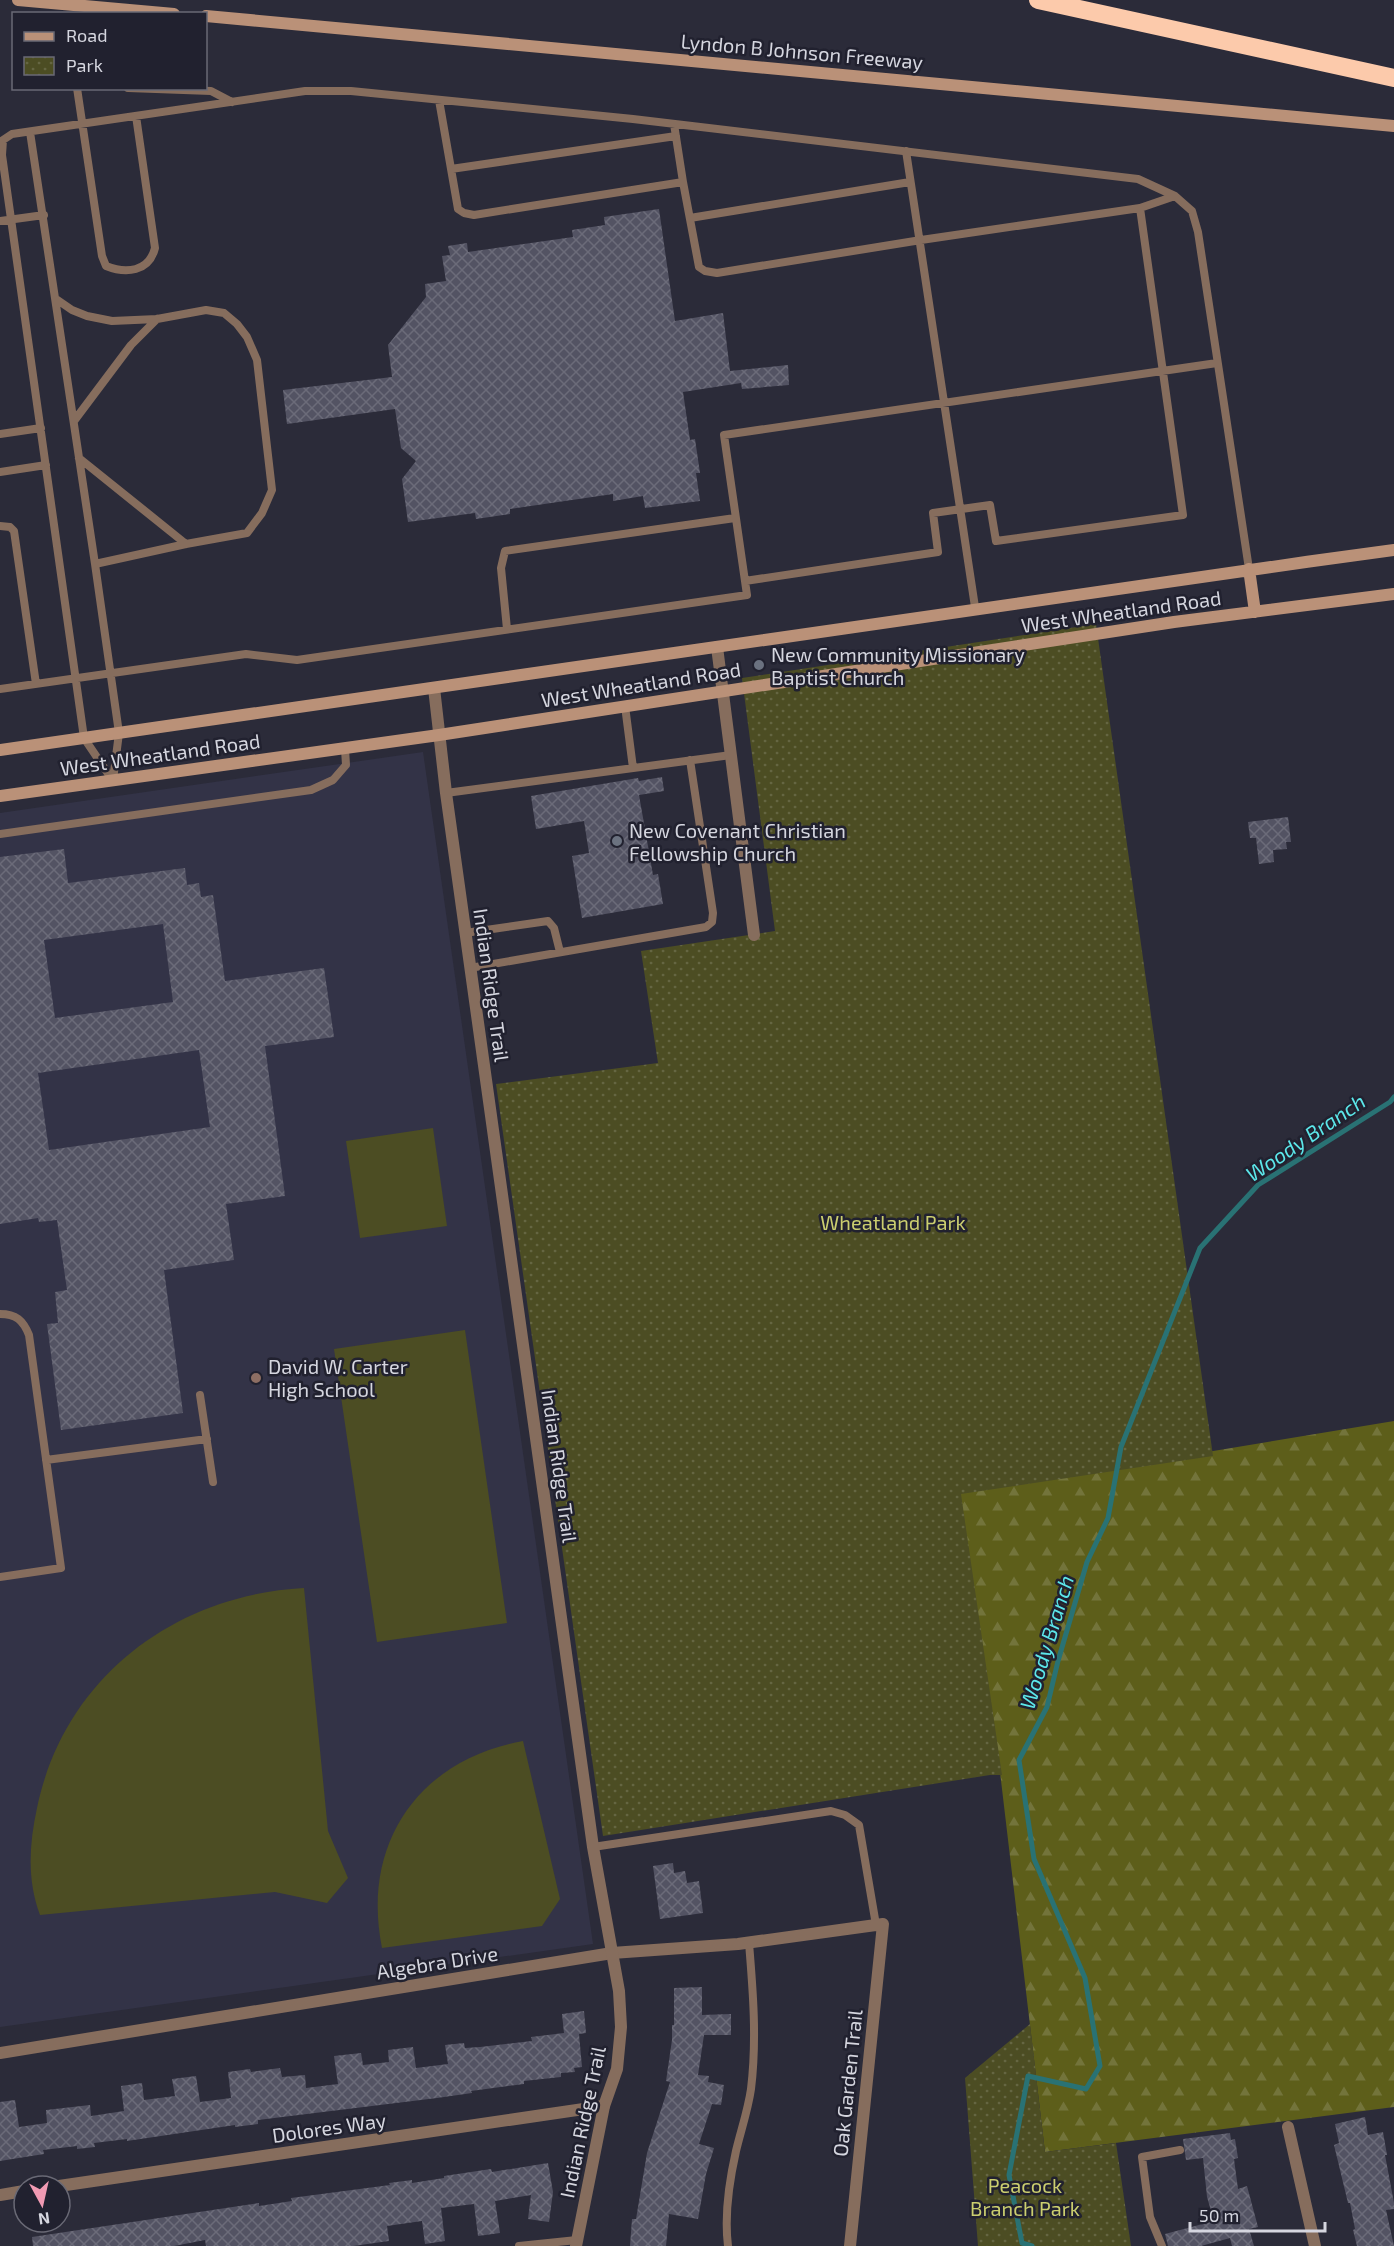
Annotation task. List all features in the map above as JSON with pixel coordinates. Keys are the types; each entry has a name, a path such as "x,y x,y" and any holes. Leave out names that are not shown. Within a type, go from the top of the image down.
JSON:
{"highway":[{"path":"1038,0 1394,78"}],"main road":[{"path":"18,0 152,12"},
{"name":"Lyndon B Johnson Freeway","path":"207,16 1394,126"},
{"name":"West Wheatland Road","path":"0,750 717,647 975,607 1394,550"},
{"path":"1249,569 1255,612"},
{"name":"West Wheatland Road","path":"0,796 440,735 1174,622 1394,594"}],"street":[{"path":"717,647 753,935"},
{"name":"Indian Ridge Trail","path":"434,688 465,933 593,1847 619,1991 621,2027 617,2069 604,2106 577,2243"},
{"name":"Algebra Drive","path":"0,2053 612,1953 749,1943 880,1925"},
{"name":"Oak Garden Trail","path":"850,2246 880,1925"},
{"name":"Dolores Way","path":"72,2184 604,2106"},
{"path":"1288,2127 1315,2246"}],"lane":[{"path":"77,90 102,256 106,266 117,271 143,267 152,261 155,248 136,116"},
{"path":"183,90 211,91 232,102"},
{"path":"112,781 84,738 2,155 3,140 12,134 305,91 351,91 674,124 1138,179 1175,196 1192,211 1195,221 1249,569"},
{"path":"439,100 458,209 464,213 474,215 683,182"},
{"path":"674,124 699,267 705,271 717,273 1140,208 1175,196"},
{"path":"30,132 119,733 112,781"},
{"path":"451,169 676,136"},
{"path":"906,151 975,607"},
{"path":"690,218 910,182"},
{"path":"745,581 938,552 933,513 959,509 990,505 996,541 1183,515 1140,208"},
{"path":"0,221 44,215"},
{"path":"56,299 72,310 87,316 112,321 157,319 206,310 224,313 237,324 247,338 257,360 272,490 262,513 247,533 95,564"},
{"path":"74,421 131,345 157,319"},
{"path":"0,689 246,654 297,660 747,595 724,435 1217,363"},
{"path":"0,434 41,428"},
{"path":"80,458 186,544"},
{"path":"0,472 46,465"},
{"path":"507,629 501,568 504,551 735,518"},
{"path":"0,526 10,527 14,531 36,684"},
{"path":"625,706 633,768"},
{"path":"0,834 311,790 333,780 346,765 345,748"},
{"path":"446,794 731,755"},
{"path":"470,968 706,927 712,922 690,760"},
{"path":"465,933 548,921 554,928 560,952"},
{"path":"0,1314 17,1317 24,1324 29,1335 61,1568 0,1577"},
{"path":"200,1395 213,1482"},
{"path":"46,1461 207,1439"},
{"path":"593,1847 831,1811 845,1815 859,1825 880,1925"},
{"path":"728,2246 725,2224 730,2186 751,2090 755,2042 754,1992 749,1943"},
{"path":"1162,2246 1150,2217 1142,2157 1180,2151"},
{"path":"519,2246 577,2243"}],"shaded area":[{"name":"David W. Carter High School","path":"423,752 593,1944 0,2027 0,813"}],"green space":[{"name":"Wheatland Park","path":"1096,624 1213,1456 961,1494 1002,1775 990,1775 603,1836 496,1084 658,1063 641,951 775,931 742,678"},
{"path":"433,1128 447,1226 360,1238 346,1141"},
{"path":"465,1330 507,1623 377,1642 334,1349"},
{"path":"1394,1421 1394,2107 1045,2152 1000,1772 960,1493"},
{"path":"304,1588 328,1831 348,1878 327,1903 275,1892 40,1915 31,1876 32,1835 37,1808 51,1762 72,1720 99,1683 132,1652 170,1626 211,1607 256,1594"},
{"path":"523,1741 560,1899 542,1926 382,1948 378,1910 380,1874 390,1842 405,1813 427,1787 454,1767 486,1751"},
{"name":"Peacock Branch Park","path":"1030,2024 1045,2152 1116,2143 1131,2246 978,2246 965,2078"}],"building":[{"path":"659,209 675,321 723,313 730,371 788,365 789,385 742,389 741,383 683,392 690,440 695,439 700,473 696,473 700,501 645,508 643,496 613,501 613,494 510,509 510,514 476,519 475,513 408,522 402,479 416,461 401,448 395,409 287,424 283,390 392,377 388,345 426,297 425,284 446,281 442,256 450,255 448,246 467,243 468,252 573,237 572,230 605,225 604,217"},
{"name":"New Covenant Christian Fellowship Church","path":"662,777 664,791 639,795 653,875 658,874 663,904 582,918 572,856 589,853 584,821 536,829 531,796 638,778 639,781"},
{"path":"1288,817 1291,842 1286,842 1287,849 1273,850 1274,862 1259,864 1256,838 1250,838 1248,822"},
{"path":"64,849 68,883 185,868 187,885 199,883 201,897 213,895 225,981 324,968 334,1037 265,1046 285,1196 226,1204 234,1260 164,1270 183,1413 61,1430 47,1324 58,1323 55,1292 67,1290 57,1220 39,1222 38,1218 0,1224 0,857","holes":["163,924 173,1002 55,1018 44,940","199,1050 210,1127 49,1150 38,1073"]},
{"path":"673,1863 674,1873 685,1871 687,1883 699,1881 703,1913 660,1919 653,1866"},
{"path":"702,1987 702,2015 731,2014 731,2035 704,2035 698,2075 709,2076 708,2082 724,2085 721,2105 712,2104 699,2144 714,2148 706,2174 698,2219 669,2214 666,2246 630,2246 632,2219 636,2219 647,2153 670,2082 666,2081 672,2025 674,2025 674,1988"},
{"path":"584,2011 586,2033 579,2034 582,2067 574,2068 575,2072 561,2073 561,2077 524,2081 524,2084 437,2098 258,2120 258,2124 235,2127 235,2125 127,2141 127,2139 94,2143 95,2147 77,2149 77,2146 43,2150 44,2154 0,2161 0,2102 15,2100 19,2127 47,2123 46,2110 90,2105 91,2116 124,2111 121,2086 142,2083 144,2100 175,2096 172,2079 196,2076 200,2102 231,2098 228,2072 250,2069 251,2072 280,2068 282,2077 305,2075 306,2088 338,2084 334,2056 361,2053 363,2065 389,2062 388,2050 413,2047 416,2068 448,2064 445,2045 464,2043 465,2048 532,2041 531,2037 564,2033 562,2014"},
{"path":"1365,2117 1368,2135 1383,2132 1394,2203 1394,2209 1386,2210 1394,2246 1357,2246 1353,2230 1355,2229 1350,2203 1348,2203 1334,2145 1339,2143 1335,2124"},
{"path":"1230,2133 1231,2140 1235,2139 1238,2158 1234,2159 1238,2189 1247,2186 1258,2227 1249,2229 1254,2246 1232,2246 1230,2238 1201,2246 1168,2246 1165,2234 1214,2221 1207,2197 1203,2158 1186,2160 1183,2139"},
{"path":"548,2163 553,2192 549,2222 528,2219 531,2195 495,2201 500,2233 478,2236 474,2204 441,2208 445,2241 425,2244 422,2221 387,2226 389,2241 353,2246 206,2246 205,2240 174,2246 33,2246 32,2237 72,2234 72,2231 259,2203 259,2206 292,2201 291,2198 390,2185 389,2183 412,2180 412,2183 491,2169 492,2172"}],"waterway":[{"name":"Woody Branch","path":"1032,2246 1022,2243 1009,2175 1028,2076 1086,2089 1100,2066 1085,1978 1034,1859 1019,1760 1047,1707 1087,1562 1108,1518 1121,1447 1200,1248 1258,1185 1390,1102 1394,1097"}],"place":[{"name":"New Community Missionary Baptist Church","path":"759,665"},
{"name":"New Covenant Christian Fellowship Church","path":"617,841"},
{"name":"David W. Carter High School","path":"256,1378"}]}
